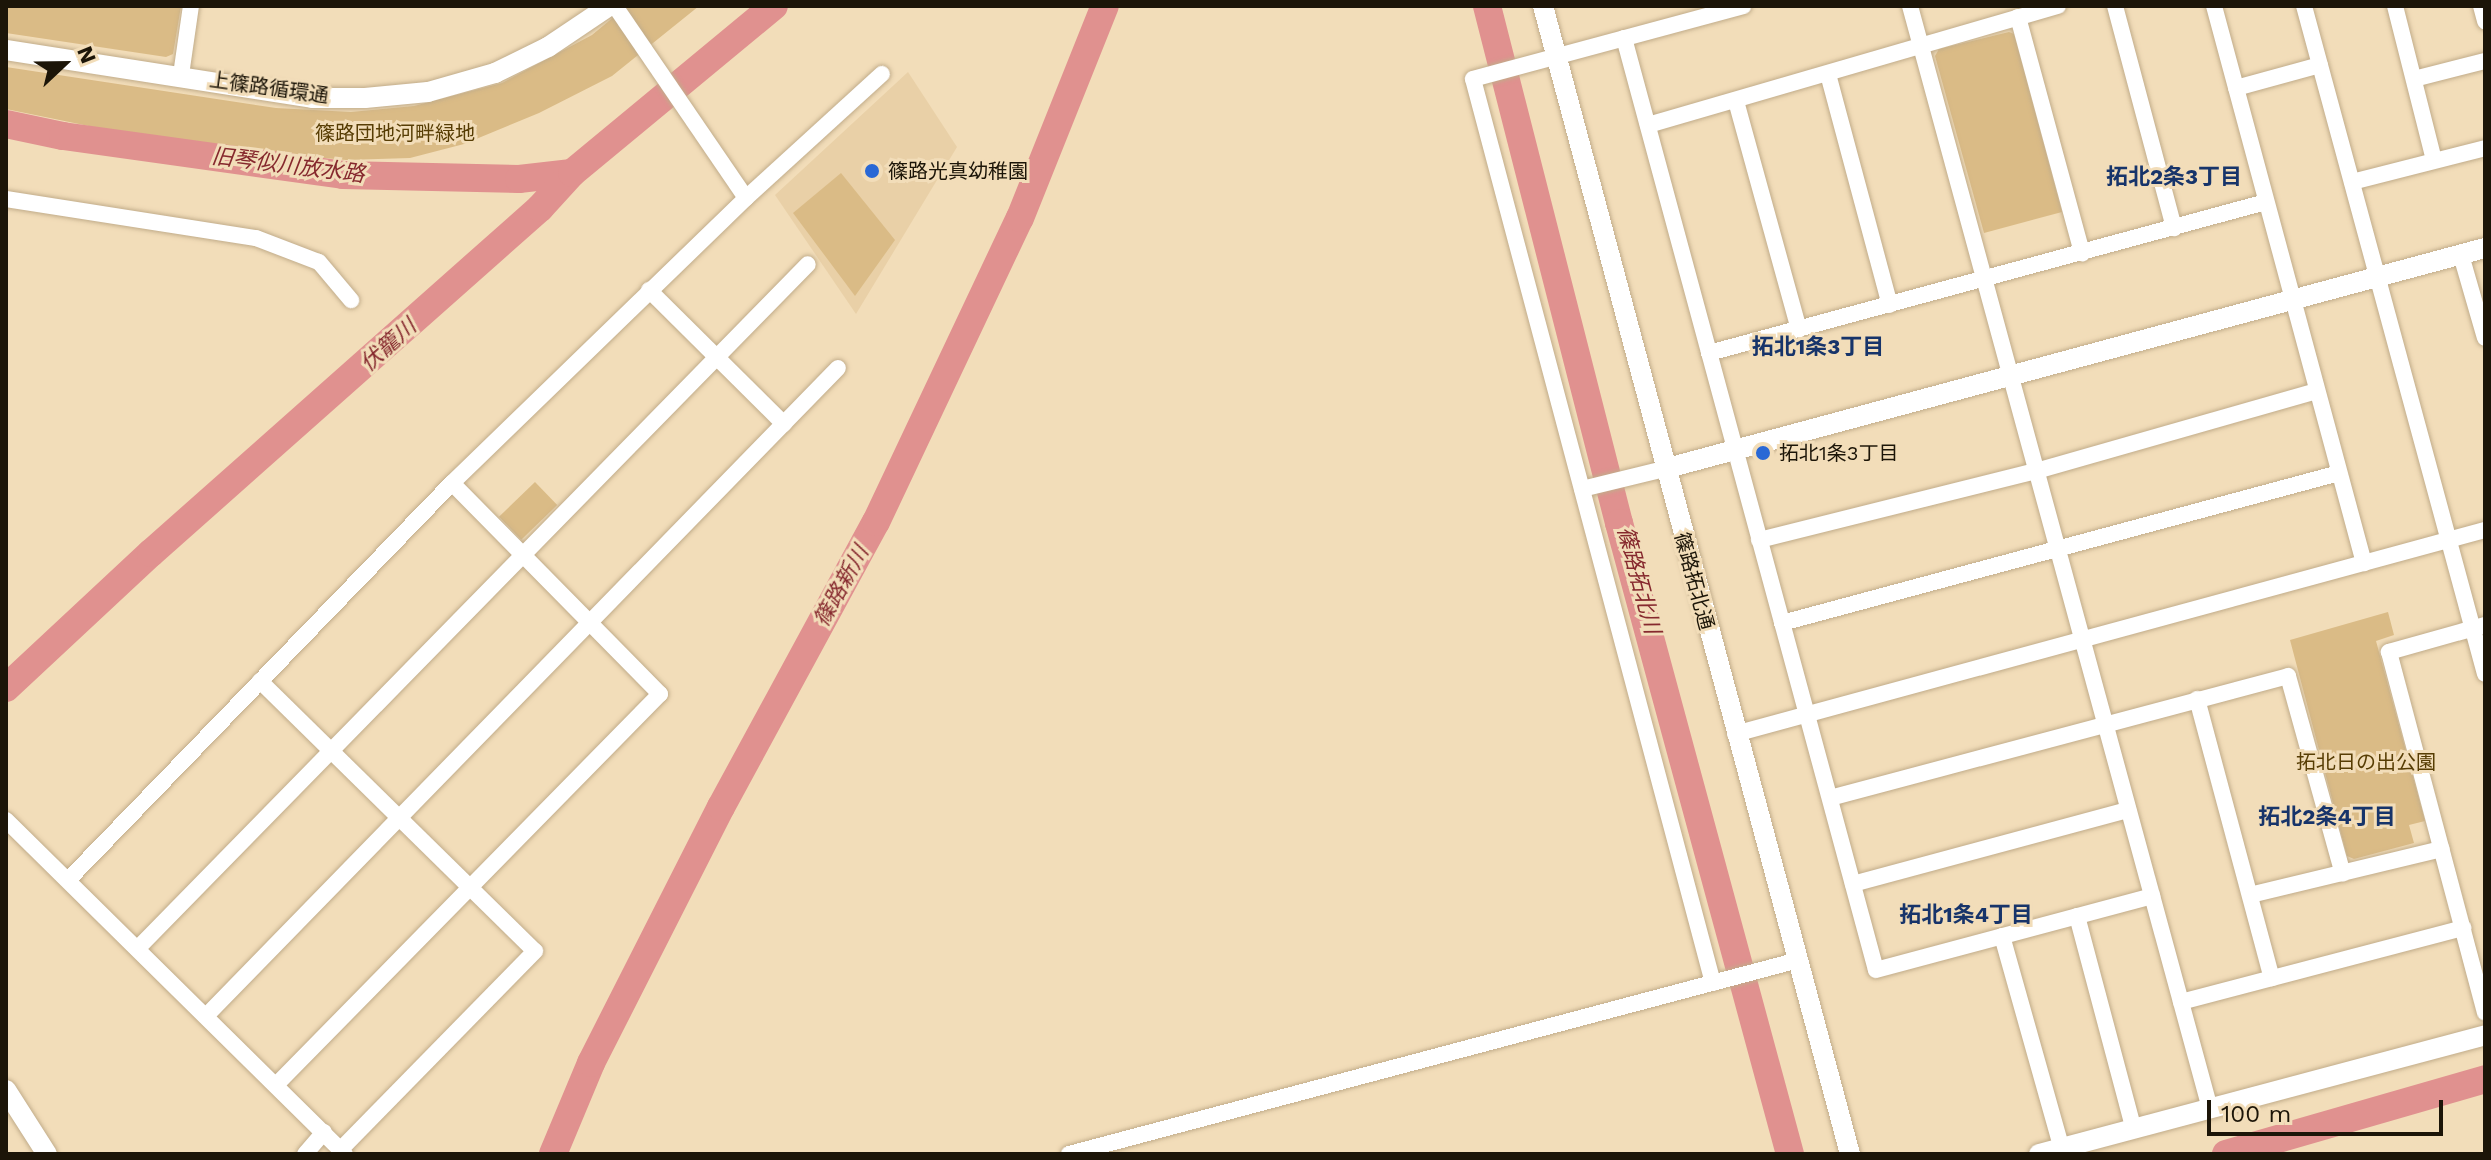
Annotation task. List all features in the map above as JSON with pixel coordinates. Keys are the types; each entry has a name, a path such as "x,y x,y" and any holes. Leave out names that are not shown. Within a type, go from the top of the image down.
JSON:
{"street":[{"path":"181,75 191,6"},
{"path":"612,6 746,198"},
{"name":"上篠路循環通","path":"6,50 181,75 312,98 365,98 428,92 495,73 548,47 612,6"},
{"name":"篠路拓北通","path":"1543,6 1795,961 1850,1154"},
{"path":"1718,982 1473,79 1743,6"},
{"path":"1910,6 2210,1109"},
{"path":"1648,125 2058,6"},
{"path":"2115,6 2174,228"},
{"path":"2214,6 2364,563"},
{"path":"2304,6 2449,540 2479,626 2485,674"},
{"path":"2395,6 2434,160"},
{"path":"2481,6 2485,21"},
{"path":"2018,17 2082,253"},
{"path":"1624,38 1876,970 2152,896"},
{"path":"2414,79 2485,61"},
{"path":"2236,88 2320,65"},
{"path":"69,879 452,483 649,290 882,74"},
{"path":"1828,74 1890,305"},
{"path":"1736,101 1799,329"},
{"path":"2352,182 2485,148"},
{"path":"6,199 256,238 319,262 351,300"},
{"path":"1709,353 2266,202"},
{"path":"1586,488 2485,248"},
{"path":"2461,255 2485,338"},
{"path":"138,948 808,264"},
{"path":"649,290 784,424"},
{"path":"206,1016 838,368"},
{"path":"1759,540 2036,471 2317,391"},
{"path":"1782,623 2339,473"},
{"path":"276,1085 660,694 452,483"},
{"path":"1735,734 2485,530"},
{"path":"2479,626 2389,652 2485,1012"},
{"path":"1830,798 2288,676 2343,874"},
{"path":"6,820 343,1152 535,951 260,681"},
{"path":"2197,699 2272,978"},
{"path":"1853,884 2128,810"},
{"path":"2250,895 2442,849"},
{"path":"2077,916 2134,1130"},
{"path":"2181,1002 2463,928"},
{"path":"2002,936 2062,1149"},
{"path":"1069,1154 1795,961"},
{"path":"2039,1154 2485,1035"},
{"path":"6,1090 47,1154"},
{"path":"305,1154 324,1132"}],"shaded area":[{"name":"篠路光真幼稚園","path":"908,72 957,147 856,314 775,195"}],"green space":[{"path":"6,6 181,6 173,54 166,57 6,33"},
{"name":"篠路団地河畔緑地","path":"627,6 699,6 612,76 539,113 464,144 410,158 346,160 250,151 118,132 6,109 6,67 276,108 351,112 414,106 502,83 592,35"},
{"path":"2009,32 2014,34 2062,212 1984,233 1935,56 1939,49"},
{"path":"841,173 895,240 855,296 793,213"},
{"path":"535,482 557,505 521,540 499,517"},
{"name":"拓北日の出公園","path":"2388,612 2394,635 2376,641 2425,821 2409,825 2414,843 2354,859 2347,856 2290,640"}],"waterway":[{"name":"伏籠川","path":"6,688 151,553 540,208 572,173 774,6"},
{"name":"篠路新川","path":"553,1154 591,1063 721,807 876,522 1020,218 1105,6"},
{"name":"篠路拓北川","path":"1487,6 1619,523 1790,1154"},
{"name":"旧琴似川放水路","path":"6,124 63,136 343,175 519,179 572,173"},
{"name":"篠路拓北川","path":"2226,1154 2485,1079"}],"place":[{"name":"篠路光真幼稚園","path":"872,171"},
{"name":"拓北1条3丁目","path":"1763,453"}],"district":[{"name":"拓北2条3丁目","path":"2174,177"},
{"name":"拓北1条3丁目","path":"1818,347"},
{"name":"拓北2条4丁目","path":"2327,817"},
{"name":"拓北1条4丁目","path":"1966,915"}]}
